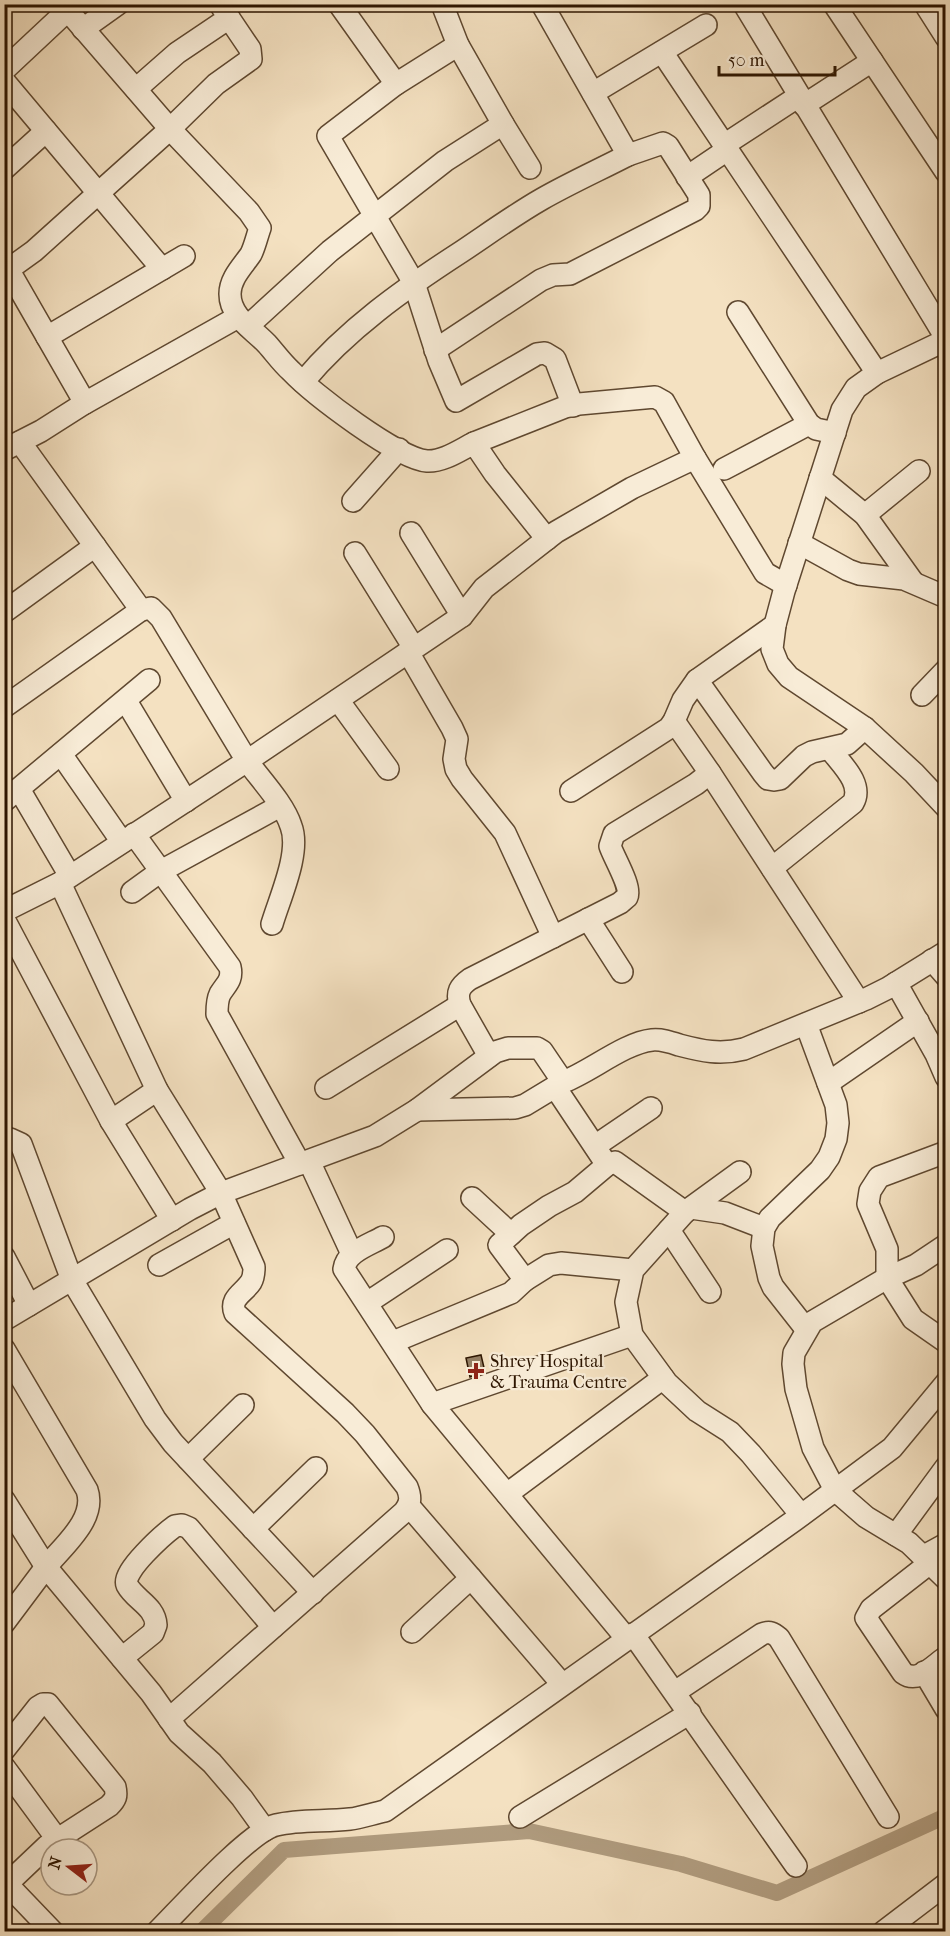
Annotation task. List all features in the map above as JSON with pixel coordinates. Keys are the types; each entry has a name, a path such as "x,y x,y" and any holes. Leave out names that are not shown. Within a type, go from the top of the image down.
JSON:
{"street":[{"path":"83,29 118,4"},
{"path":"339,4 396,84"},
{"path":"442,4 458,45 530,168"},
{"path":"542,4 628,155"},
{"path":"744,4 945,339 877,373 856,388 842,410 786,585 775,625 772,649 778,664 789,677 865,728 943,800"},
{"path":"834,4 945,172"},
{"path":"925,4 945,37"},
{"path":"4,70 64,8 170,129 249,212 260,228 252,252 234,277 231,286 230,295 243,322 303,382 383,442 418,459 428,461 444,457 474,443 573,406 655,397 664,402 765,573 786,585"},
{"path":"85,403 7,266 34,251 170,129 216,84 251,59 250,49 225,11 136,89"},
{"path":"593,93 706,25"},
{"path":"458,45 396,84 328,136 414,283 435,350 456,401 537,354 545,353 555,359 573,406"},
{"path":"662,52 877,373"},
{"path":"687,177 726,148 801,100 872,61"},
{"path":"4,81 162,269"},
{"path":"141,610 95,546 12,446 85,403 243,322 445,161 503,124"},
{"path":"4,169 46,130"},
{"path":"303,382 339,344 414,283 541,200 628,155 663,143 671,149 700,201 695,210 570,274 554,275 541,280 435,350"},
{"path":"47,337 184,256"},
{"path":"738,312 809,424 816,429 835,433"},
{"path":"724,470 809,424"},
{"path":"474,443 495,474 547,540"},
{"path":"353,501 399,449"},
{"path":"4,911 65,879 247,761 462,616 484,588 556,532 632,488 695,458"},
{"path":"865,515 919,471"},
{"path":"820,478 865,515 934,587"},
{"path":"411,533 462,616"},
{"path":"799,543 859,574 893,577 934,587"},
{"path":"4,612 95,546"},
{"path":"355,553 411,650 457,739 454,759 456,769 506,834 553,937"},
{"path":"4,707 141,610 151,608 161,618 247,761 280,806 292,827 294,844 272,924"},
{"path":"571,791 669,728 683,700 697,681 775,625"},
{"path":"922,695 945,670"},
{"path":"149,680 12,795 65,879 158,1090 221,1193 254,1267 251,1283 236,1297 233,1308 235,1312 365,1434 407,1487 410,1496 409,1506 404,1512 170,1719"},
{"path":"697,681 768,778 774,780 780,778 804,756 847,744 865,728"},
{"path":"126,700 186,801"},
{"path":"338,700 388,769"},
{"path":"674,721 859,1002"},
{"path":"772,868 856,798 855,784 830,749"},
{"path":"61,754 128,838 161,872 230,967 230,981 219,995 217,1014 305,1163 352,1254"},
{"path":"489,1056 460,1005 457,997 459,989 470,979 620,903 627,897 628,891 610,846 614,834 710,774"},
{"path":"132,892 161,872 280,806"},
{"path":"4,919 111,1121 172,1220"},
{"path":"588,919 622,972"},
{"path":"417,1110 515,1108 525,1105 559,1084 642,1042 660,1040 707,1052 730,1052 744,1049 859,1002 941,963"},
{"path":"896,983 945,1072"},
{"path":"326,1088 460,1005"},
{"path":"828,1083 918,1021"},
{"path":"806,1024 836,1105 838,1124 836,1139 829,1157 820,1170 770,1218 764,1228 762,1246 773,1287 806,1329"},
{"path":"4,1320 221,1193 375,1136 417,1110 501,1049 537,1048 546,1054 559,1084 607,1165"},
{"path":"111,1121 158,1090"},
{"path":"595,1146 651,1107"},
{"path":"6,1137 21,1144 72,1280 155,1419 188,1459 313,1593"},
{"path":"945,1152 884,1174 872,1186 868,1204 887,1249 887,1278 913,1319 945,1342"},
{"path":"525,1280 498,1245 549,1206 575,1192 607,1165 615,1162 688,1210 725,1213 764,1228"},
{"path":"740,1172 688,1210 633,1270 626,1302 632,1335 663,1378 698,1412 730,1432 801,1515"},
{"path":"472,1198 511,1234"},
{"path":"159,1265 234,1223"},
{"path":"669,1230 710,1292"},
{"path":"383,1237 352,1254 344,1269 432,1404 675,1692 796,1866"},
{"path":"945,1245 916,1265 887,1278 812,1322 794,1353 793,1364 796,1389 813,1448 835,1490 866,1517 909,1543 945,1579"},
{"path":"367,1303 447,1250"},
{"path":"4,1257 29,1305"},
{"path":"393,1341 511,1293 525,1280 549,1264 561,1263 633,1270"},
{"path":"432,1404 632,1335"},
{"path":"4,1349 87,1490 90,1499 85,1520 4,1623"},
{"path":"507,1494 663,1378"},
{"path":"158,1932 237,1852 265,1830 275,1825 350,1819 385,1810 892,1448 945,1383"},
{"path":"188,1459 243,1405"},
{"path":"896,1535 945,1467"},
{"path":"253,1529 316,1468"},
{"path":"4,1500 46,1567 122,1658 179,1733 212,1763 242,1798 265,1830"},
{"path":"409,1506 562,1684"},
{"path":"122,1658 153,1633 156,1626 156,1619 152,1612 128,1587 127,1574 175,1526 182,1525 189,1528 273,1628"},
{"path":"945,1544 871,1609 866,1618 903,1673 912,1678 945,1657"},
{"path":"412,1632 471,1578"},
{"path":"675,1692 762,1634 774,1633 888,1817"},
{"path":"924,1672 945,1709"},
{"path":"4,1750 38,1707 48,1704 115,1787 117,1795 109,1806 60,1837"},
{"path":"520,1817 690,1713"},
{"path":"4,1767 56,1837"},
{"path":"39,1853 6,1885 53,1932"},
{"path":"883,1932 945,1884"}],"building":[{"path":"481,1355 485,1372 470,1377 466,1358"}],"waterway":[{"path":"201,1932 284,1850 529,1831 681,1864 777,1893 946,1816"}],"place":[{"name":"Shrey Hospital & Trauma Centre","path":"476,1371"}]}
